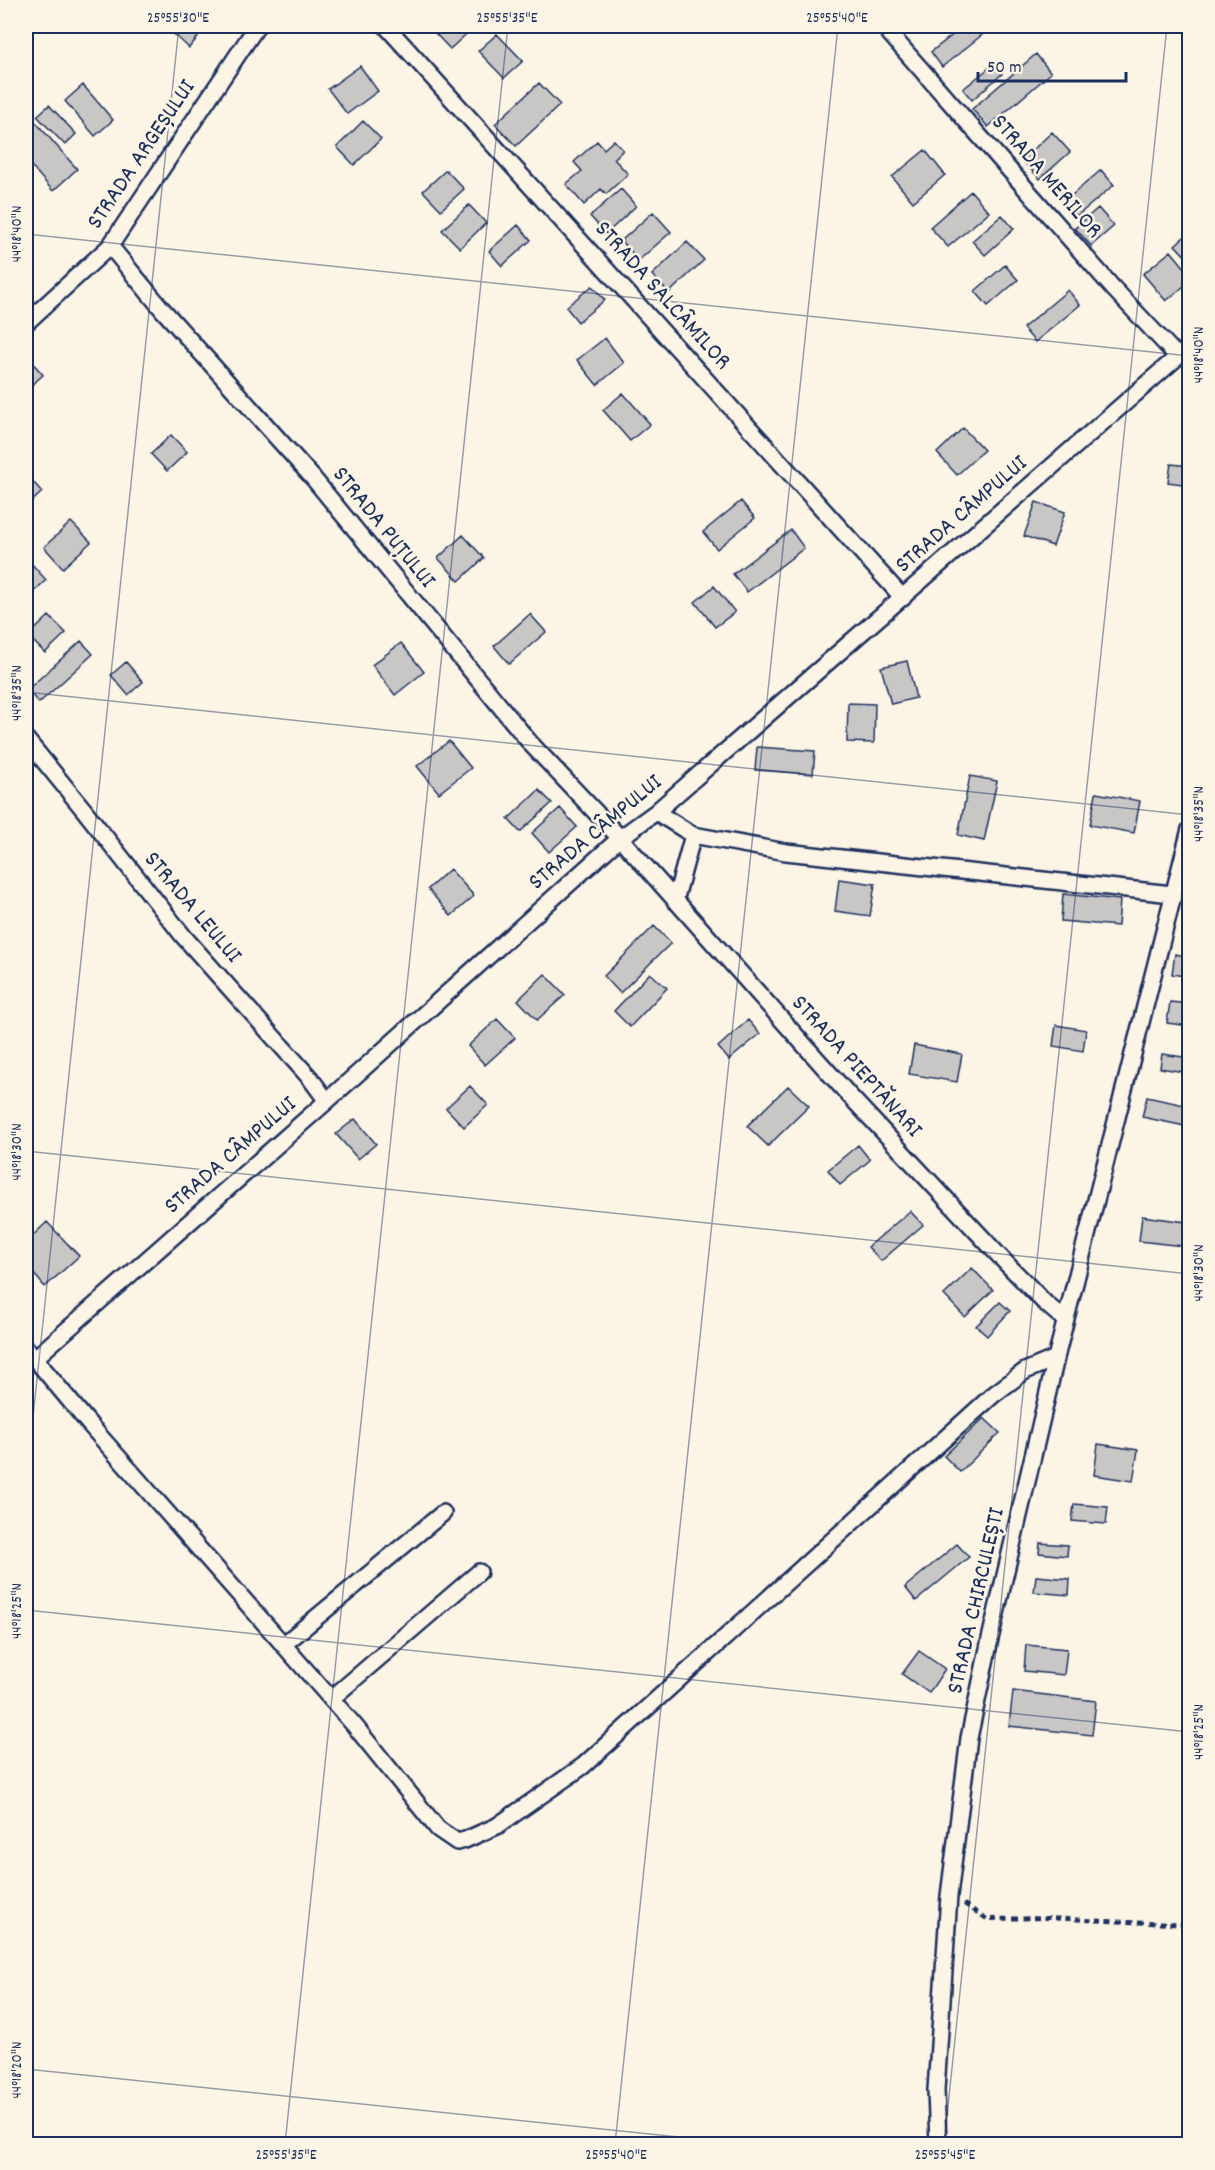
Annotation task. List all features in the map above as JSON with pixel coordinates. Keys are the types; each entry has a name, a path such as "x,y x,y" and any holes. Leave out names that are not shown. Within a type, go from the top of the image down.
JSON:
{"street":[{"name":"STRADA ARGEȘULUI","path":"26,323 110,246 257,26"},
{"name":"STRADA SALCÂMILOR","path":"386,26 903,598"},
{"name":"STRADA MERILOR","path":"884,26 1113,288 1177,356"},
{"name":"STRADA PUȚULUI","path":"110,246 162,309 313,478 531,744 620,838"},
{"name":"STRADA CÂMPULUI","path":"30,1354 327,1101 620,838 656,812 1190,346"},
{"name":"STRADA LEULUI","path":"26,739 184,937 310,1078 327,1101"},
{"path":"656,812 693,835 786,852 1172,894 1190,829"},
{"path":"675,901 693,835"},
{"name":"STRADA PIEPTĂNARI","path":"620,838 863,1110 1005,1262 1065,1320"},
{"name":"STRADA CHIRCULEȘTI","path":"939,2145 936,2090 949,1896 969,1738 992,1628 1065,1320 1172,894"},
{"path":"30,1354 331,1699 438,1829 449,1839 457,1842 497,1826 583,1766 993,1395 1025,1371 1056,1358"},
{"path":"284,1645 443,1513"},
{"path":"331,1699 479,1572"}],"path":[{"path":"949,1896 987,1919 1047,1918 1190,1925"}],"building":[{"path":"165,26 186,26 198,37 189,48"},
{"path":"439,26 475,26 450,49 433,31"},
{"path":"795,26 811,26 802,33"},
{"path":"964,26 974,26 982,35 942,67 931,52"},
{"path":"497,34 523,61 504,78 478,51"},
{"path":"1036,54 1051,73 988,127 972,109"},
{"path":"994,64 1002,74 972,100 963,89"},
{"path":"360,66 378,91 347,114 328,89"},
{"path":"539,83 560,105 516,146 495,124"},
{"path":"83,85 113,120 95,136 65,101"},
{"path":"49,105 76,134 65,145 37,116"},
{"path":"32,118 77,169 53,191 26,160 26,124"},
{"path":"363,121 381,139 354,165 337,147"},
{"path":"1052,132 1070,152 1040,179 1022,160"},
{"path":"614,140 623,150 614,159 628,174 606,194 601,189 584,205 566,184 582,171 574,162 597,141 604,149"},
{"path":"925,150 945,175 913,202 892,177"},
{"path":"446,170 464,189 441,210 423,191"},
{"path":"1101,170 1114,185 1077,216 1065,201"},
{"path":"621,189 636,206 606,234 590,216"},
{"path":"971,191 989,212 948,247 930,227"},
{"path":"469,205 486,223 460,248 442,230"},
{"path":"1098,208 1114,226 1091,246 1075,228"},
{"path":"653,212 671,232 639,260 621,241"},
{"path":"1002,215 1014,229 985,255 972,241"},
{"path":"518,225 531,240 502,266 489,251"},
{"path":"1190,232 1190,261 1175,245"},
{"path":"687,242 704,260 669,293 652,275"},
{"path":"1171,251 1190,274 1190,281 1166,301 1143,274"},
{"path":"1005,265 1018,280 988,306 975,291"},
{"path":"592,286 605,300 578,322 566,307"},
{"path":"1068,290 1080,305 1035,342 1023,328"},
{"path":"605,338 624,363 597,385 577,360"},
{"path":"26,357 43,375 26,390"},
{"path":"623,393 650,424 630,441 603,410"},
{"path":"963,428 984,450 957,475 937,453"},
{"path":"171,435 187,452 167,471 151,454"},
{"path":"1171,464 1190,466 1190,485 1168,482"},
{"path":"26,474 42,492 26,507"},
{"path":"741,501 755,518 717,549 703,532"},
{"path":"1036,502 1065,512 1053,546 1024,536"},
{"path":"71,522 91,542 63,568 44,547"},
{"path":"791,530 804,548 747,592 733,574"},
{"path":"463,535 484,558 459,581 438,558"},
{"path":"29,561 46,580 26,599 26,565"},
{"path":"714,586 735,612 715,627 695,602"},
{"path":"530,614 546,632 509,664 494,646"},
{"path":"49,616 66,633 45,653 28,636"},
{"path":"81,641 93,654 39,703 27,690"},
{"path":"401,643 424,672 395,695 372,665"},
{"path":"907,661 916,698 891,704 881,667"},
{"path":"126,662 143,682 128,695 111,675"},
{"path":"848,703 875,704 874,743 847,742"},
{"path":"449,741 471,768 439,793 417,766"},
{"path":"757,747 815,751 813,774 755,770"},
{"path":"970,776 997,781 984,841 958,835"},
{"path":"539,790 552,803 520,832 508,819"},
{"path":"1096,793 1140,801 1134,833 1090,825"},
{"path":"560,808 577,827 549,852 532,833"},
{"path":"450,869 474,896 451,916 428,889"},
{"path":"839,879 875,884 870,916 835,911"},
{"path":"1063,894 1120,900 1118,926 1061,921"},
{"path":"654,926 671,943 620,993 604,976"},
{"path":"1175,954 1190,957 1190,977 1172,974"},
{"path":"650,973 667,988 630,1027 614,1011"},
{"path":"545,974 565,995 537,1020 518,1000"},
{"path":"1170,1002 1190,1004 1190,1026 1167,1023"},
{"path":"497,1019 515,1038 485,1065 468,1046"},
{"path":"748,1020 760,1034 729,1060 718,1047"},
{"path":"1056,1025 1086,1030 1083,1051 1053,1046"},
{"path":"914,1045 962,1054 957,1082 909,1074"},
{"path":"1162,1054 1190,1058 1190,1073 1160,1068"},
{"path":"470,1086 488,1105 464,1127 446,1108"},
{"path":"788,1086 809,1106 768,1146 747,1126"},
{"path":"1147,1097 1189,1106 1185,1126 1142,1117"},
{"path":"355,1119 376,1144 358,1159 336,1134"},
{"path":"858,1145 870,1160 840,1185 828,1170"},
{"path":"910,1211 923,1225 881,1261 868,1247"},
{"path":"1142,1216 1186,1222 1183,1246 1139,1241"},
{"path":"47,1222 79,1256 45,1287 26,1265 26,1242"},
{"path":"972,1268 993,1290 965,1317 944,1295"},
{"path":"1000,1302 1010,1311 987,1336 976,1326"},
{"path":"984,1418 1000,1433 960,1472 944,1456"},
{"path":"1098,1444 1138,1450 1133,1481 1094,1475"},
{"path":"1074,1504 1108,1507 1106,1524 1072,1521"},
{"path":"1040,1543 1068,1545 1067,1556 1039,1553"},
{"path":"957,1544 969,1557 916,1601 905,1587"},
{"path":"1036,1576 1070,1579 1069,1595 1034,1592"},
{"path":"1026,1645 1067,1649 1064,1675 1024,1671"},
{"path":"919,1651 945,1669 929,1693 902,1674"},
{"path":"1013,1691 1096,1701 1092,1735 1009,1726"}]}
